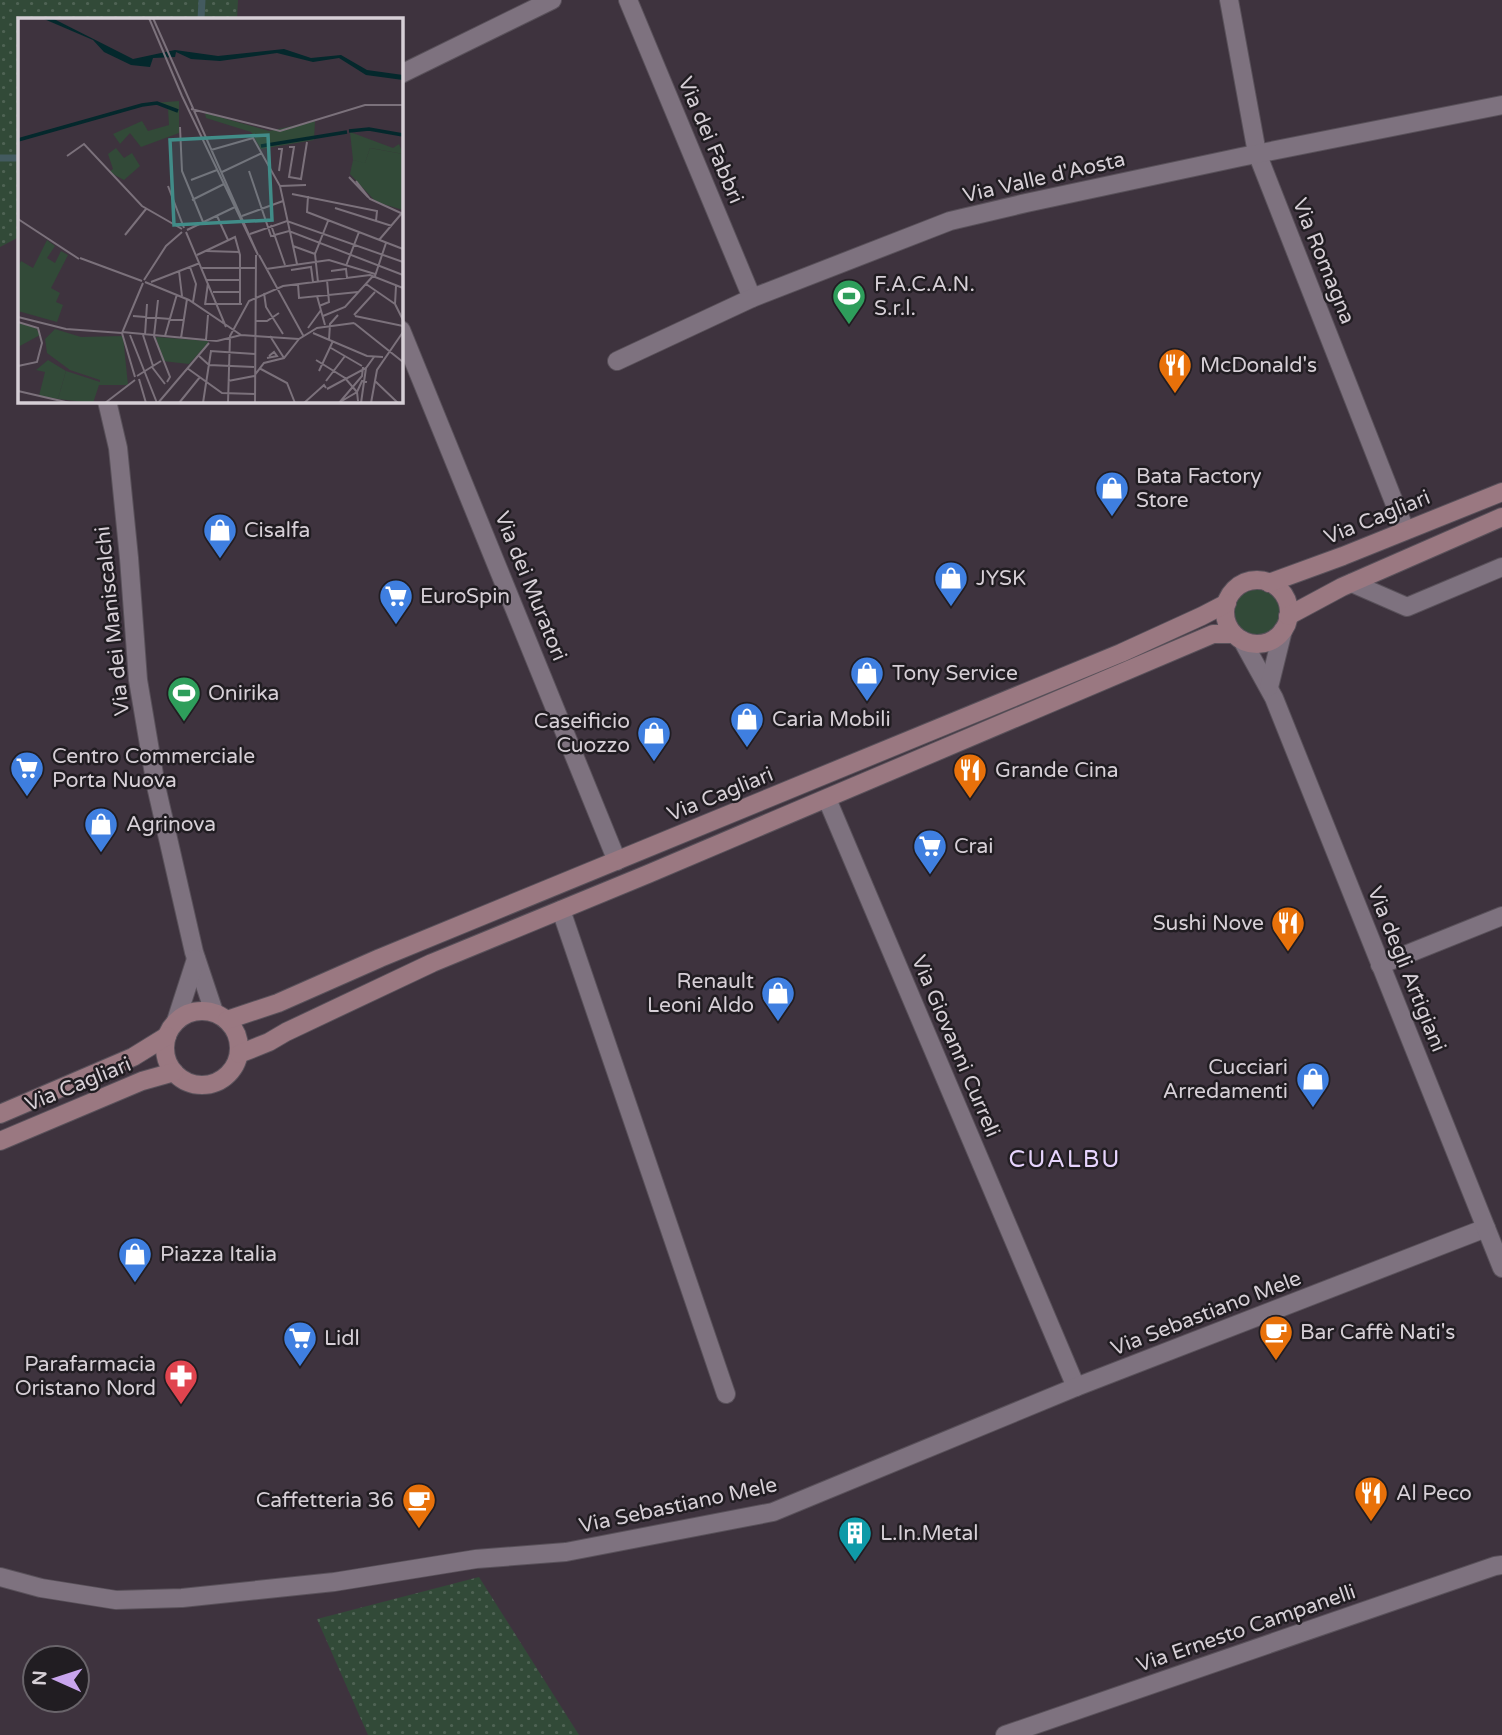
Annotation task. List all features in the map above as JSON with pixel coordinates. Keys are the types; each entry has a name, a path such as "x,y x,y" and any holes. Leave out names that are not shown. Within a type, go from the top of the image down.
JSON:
{"main road":[{"name":"Via Cagliari","path":"0,1114 133,1057 184,1015 204,1010 221,1016 278,1003 380,958 1121,653 1227,603 1233,591 1245,583 1260,580 1269,583 1502,492"},
{"path":"239,1054 432,962 827,799 1213,634 1238,637 1257,644 1272,640 1286,623 1318,598 1502,517"},
{"path":"1269,583 1282,592 1286,600 1286,623"},
{"path":"1227,603 1226,619 1238,637"},
{"path":"171,1028 165,1049 167,1061 174,1073 194,1084 207,1085 228,1075 239,1054 239,1041 235,1030 221,1016"},
{"name":"Via Cagliari","path":"0,1141 142,1081 174,1073"}],"street":[{"path":"402,74 552,0"},
{"name":"Via dei Fabbri","path":"628,0 752,298"},
{"name":"Via Romagna","path":"1229,0 1257,153 1405,530"},
{"name":"Via Valle d'Aosta","path":"617,361 752,298 950,221 1257,153 1502,105"},
{"name":"Via dei Muratori","path":"402,332 617,860"},
{"name":"Via dei Maniscalchi","path":"107,402 120,459 138,680 156,786 196,959 221,1016"},
{"path":"1352,583 1407,607 1502,567"},
{"path":"1269,687 1286,623"},
{"name":"Via degli Artigiani","path":"1238,637 1269,687 1502,1268"},
{"name":"Via Giovanni Curreli","path":"827,799 1076,1387"},
{"path":"561,910 726,1394"},
{"path":"1380,965 1502,916"},
{"path":"171,1028 196,959"},
{"name":"Via Sebastiano Mele","path":"0,1577 41,1588 116,1600 171,1598 334,1582 477,1559 566,1552 773,1512 1076,1387 1486,1228"},
{"name":"Via Ernesto Campanelli","path":"1005,1735 1502,1565"}],"green space":[{"path":"0,0 238,0 237,18 18,18 18,238 0,247"},
{"path":"1257,589 1273,596 1280,612 1273,628 1257,635 1241,628 1234,612 1241,596"},
{"path":"479,1577 579,1735 368,1735 317,1619"}],"waterway":[{"path":"201,18 202,0"},
{"path":"0,158 18,158"}],"place":[{"name":"F.A.C.A.N. S.r.l.","path":"849,326"},
{"name":"McDonald's","path":"1175,395"},
{"name":"Bata Factory Store","path":"1112,518"},
{"name":"Cisalfa","path":"220,560"},
{"name":"JYSK","path":"951,608"},
{"name":"EuroSpin","path":"396,626"},
{"name":"Tony Service","path":"867,703"},
{"name":"Onirika","path":"184,723"},
{"name":"Caria Mobili","path":"747,749"},
{"name":"Caseificio Cuozzo","path":"654,763"},
{"name":"Centro Commerciale Porta Nuova","path":"27,798"},
{"name":"Grande Cina","path":"970,800"},
{"name":"Agrinova","path":"101,854"},
{"name":"Crai","path":"930,876"},
{"name":"Sushi Nove","path":"1288,953"},
{"name":"Renault Leoni Aldo","path":"778,1023"},
{"name":"Cucciari Arredamenti","path":"1313,1109"},
{"name":"Piazza Italia","path":"135,1284"},
{"name":"Bar Caffè Nati's","path":"1276,1362"},
{"name":"Lidl","path":"300,1368"},
{"name":"Parafarmacia Oristano Nord","path":"181,1406"},
{"name":"Al Peco","path":"1371,1523"},
{"name":"Caffetteria 36","path":"419,1530"},
{"name":"L.In.Metal","path":"855,1563"}],"district":[{"name":"CUALBU","path":"1065,1159"}]}
